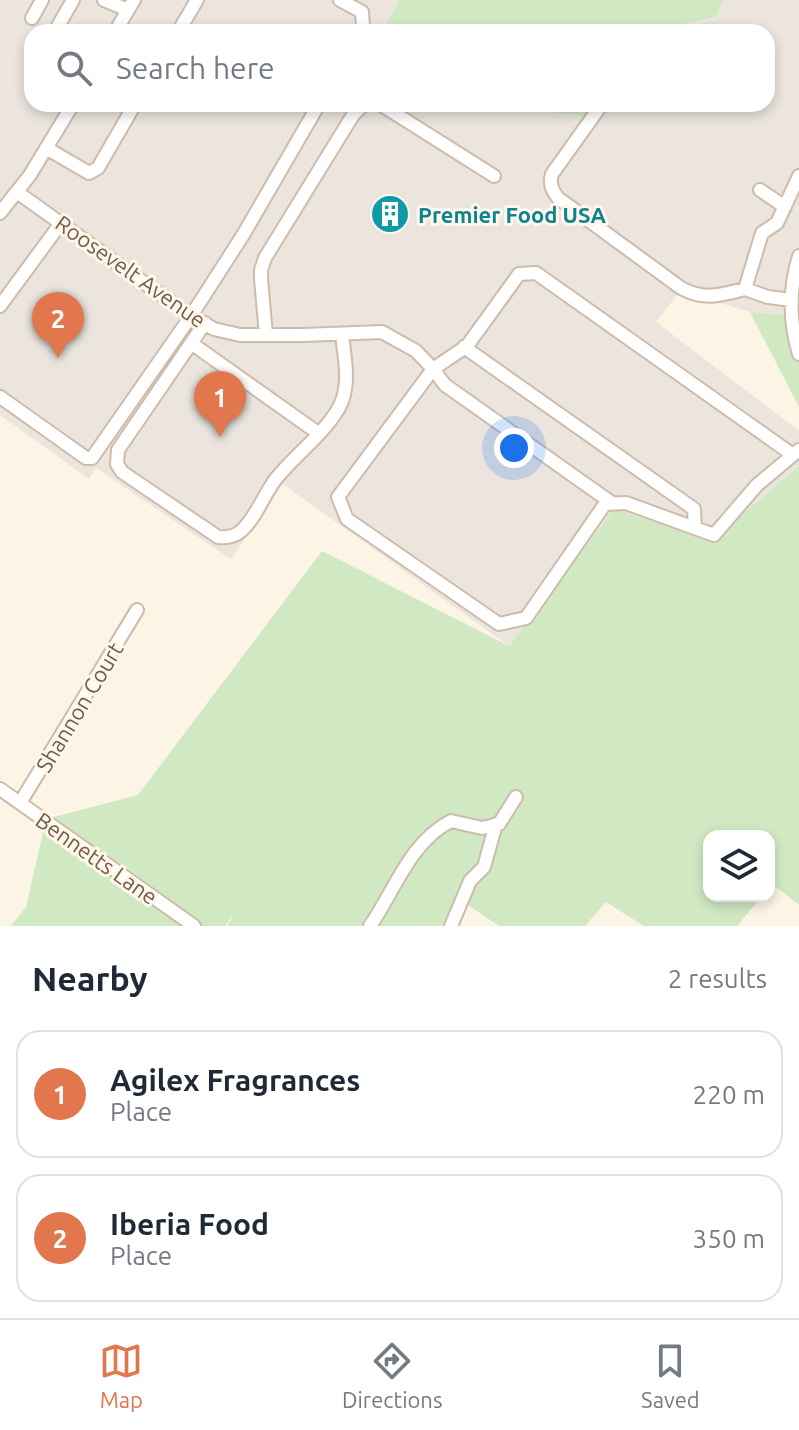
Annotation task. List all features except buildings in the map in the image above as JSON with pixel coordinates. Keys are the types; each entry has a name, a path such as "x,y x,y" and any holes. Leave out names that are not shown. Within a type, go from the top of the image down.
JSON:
{"street":[{"path":"32,18 42,0"},
{"path":"59,24 73,0"},
{"path":"104,0 131,5 120,24"},
{"path":"183,24 197,0"},
{"path":"340,0 362,12 363,24"},
{"path":"0,213 68,112"},
{"path":"46,148 89,173 98,168 130,112"},
{"path":"0,397 86,458 92,458 191,316 243,235 314,112"},
{"path":"266,335 261,279 265,258 356,112"},
{"path":"393,112 494,176"},
{"path":"596,112 552,174 550,182 558,198 691,294 715,296 745,289 768,297 792,300"},
{"path":"745,289 762,233 777,223 799,176"},
{"path":"760,190 785,207"},
{"name":"Roosevelt Avenue","path":"17,192 191,316 214,329 240,335 382,332 416,351 433,369"},
{"path":"0,306 61,223"},
{"path":"799,256 792,300 793,330 799,354"},
{"path":"536,273 796,453 757,485 714,535 626,503 605,504 526,618 499,624 347,519 338,497 433,369 464,347 519,274 536,273"},
{"path":"205,323 118,450 117,464 122,472 218,537 228,538 238,534 245,526 276,479 335,414 346,384 342,334"},
{"path":"191,343 318,433"},
{"path":"464,347 694,509 695,528"},
{"path":"433,369 445,385 612,503"},
{"name":"Shannon Court","path":"20,803 137,610"},
{"name":"Bennetts Lane","path":"0,789 194,926"},
{"path":"370,926 397,878 431,836 455,820 482,828 499,824 516,797"},
{"path":"451,926 470,881 484,867 496,824"}],"shaded area":[{"path":"0,0 399,0 387,24 24,24 24,112 545,112 588,116 591,112 775,112 775,24 689,24 716,18 723,0 799,0 799,316 750,312 680,291 656,322 799,431 799,466 713,541 614,509 509,646 283,484 231,559 96,468 89,479 0,415"}],"green space":[{"path":"399,0 723,0 716,17 686,24 386,24"},
{"path":"545,112 591,112 588,116"},
{"path":"750,312 799,316 799,407"},
{"path":"799,466 799,905 775,886 775,830 703,830 703,902 757,902 737,926 644,926 606,902 585,926 499,926 462,901 445,926 227,926 235,913 225,926 11,926 26,907 46,819 138,795 322,551 509,646 614,509 713,540"}],"place":[{"name":"Premier Food USA","path":"390,214"},
{"name":"Iberia Food","path":"58,358"},
{"name":"Agilex Fragrances","path":"220,437"}]}
